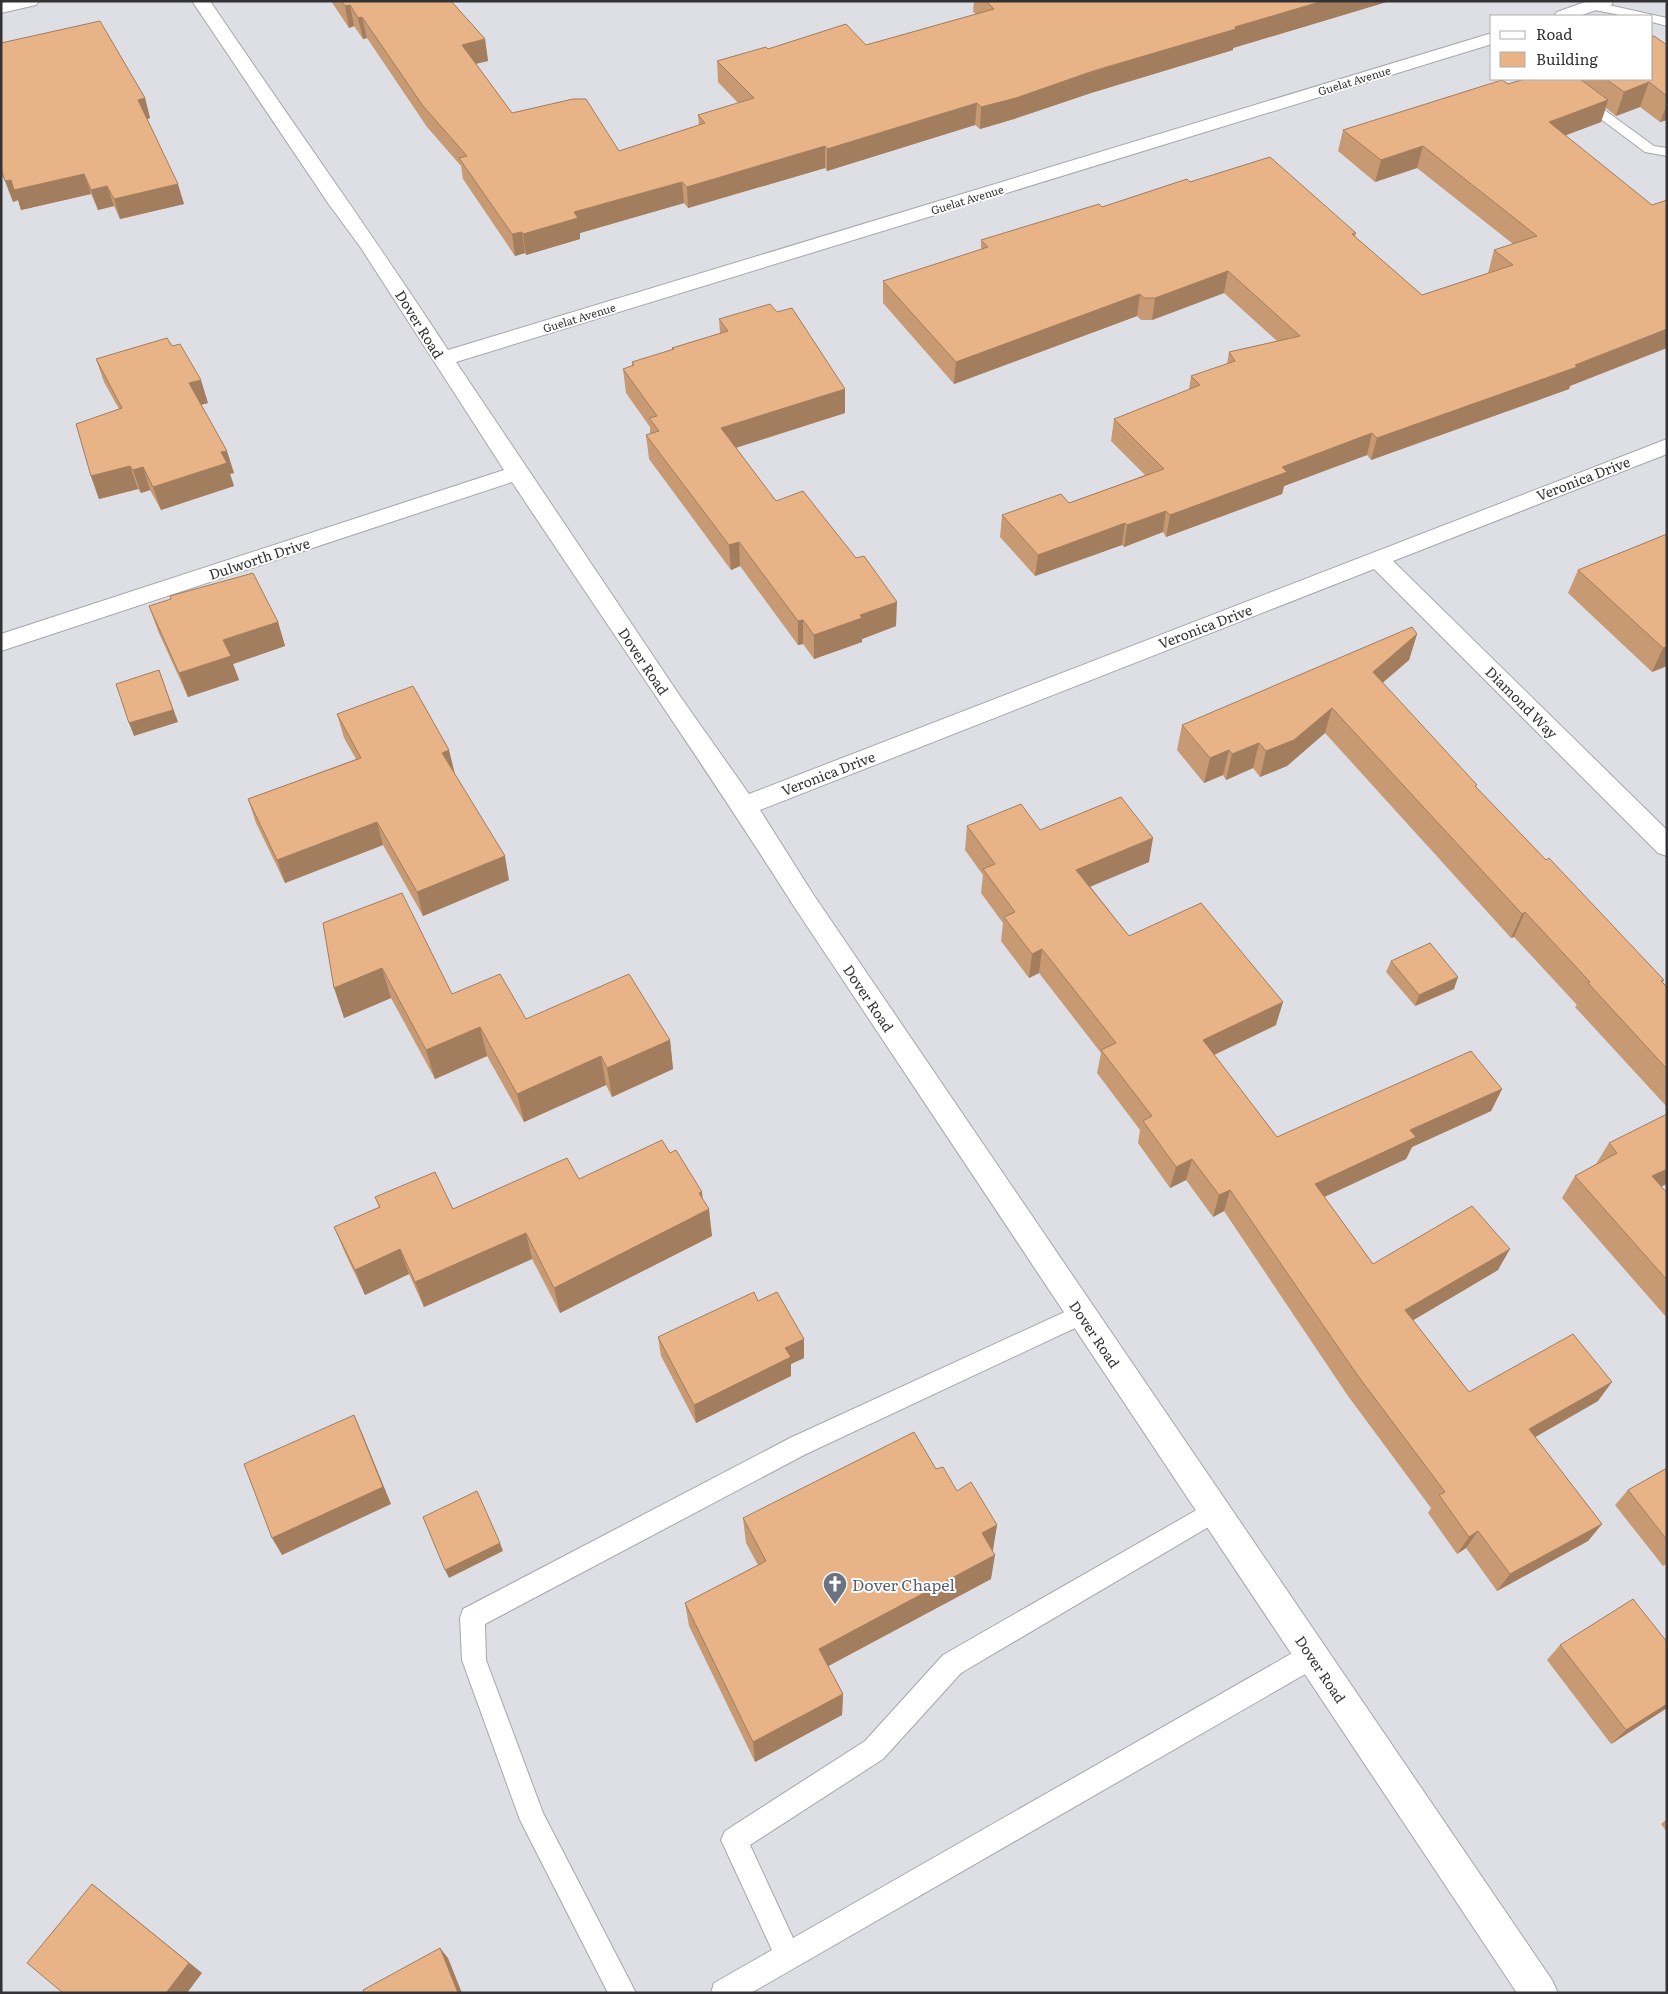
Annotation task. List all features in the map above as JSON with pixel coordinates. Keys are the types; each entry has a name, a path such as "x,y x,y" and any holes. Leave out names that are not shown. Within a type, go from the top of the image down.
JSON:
{"street":[{"path":"1,8 30,1"},
{"name":"Dover Road","path":"201,1 338,203 370,246 517,473 673,705 744,806 804,902 1539,1993"},
{"path":"1566,15 1600,4"},
{"name":"Guelat Avenue","path":"442,359 1490,39"},
{"name":"Veronica Drive","path":"744,806 1667,446"},
{"name":"Dulworth Drive","path":"1,643 517,473"},
{"name":"Diamond Way","path":"1377,559 1667,846"}],"lane":[{"path":"1600,4 1638,15"},
{"path":"1653,18 1667,22"},
{"path":"1555,80 1650,149 1667,152"},
{"path":"623,1993 533,1820 474,1660 472,1618 798,1446 1082,1314"},
{"path":"788,1956 734,1840 874,1750 952,1664 1214,1511"},
{"path":"724,1993 1312,1656"}],"building":[{"path":"341,1 451,1 485,39 462,45 512,113 573,99 586,99 619,151 705,123 698,115 754,98 717,61 766,47 768,49 846,24 866,45 994,9 986,1 1323,1 1093,71 1016,98 981,107 977,103 827,149 825,146 687,187 682,182 574,212 578,218 523,234 522,232 512,234 459,158 467,156 423,106 362,17 358,18 350,5 345,6"},
{"path":"100,21 145,98 138,100 178,184 114,199 107,186 91,190 84,174 14,190 11,180 5,181 1,169 1,43"},
{"path":"1653,36 1667,45 1667,96 1649,82 1624,92 1607,80 1653,80"},
{"path":"1502,80 1508,84 1522,80 1581,80 1608,100 1549,122 1652,205 1667,200 1667,329 1575,365 1577,367 1377,438 1372,433 1282,467 1287,472 1170,515 1166,511 1127,525 1125,523 1038,555 1002,515 1061,494 1069,503 1164,469 1114,419 1200,385 1191,376 1235,361 1229,352 1300,336 1228,271 1155,298 1144,298 1140,294 956,362 883,281 988,247 981,240 1099,204 1102,207 1187,179 1190,182 1270,157 1356,233 1352,234 1422,295 1513,265 1494,250 1537,236 1423,146 1381,160 1343,130"},
{"path":"770,304 777,312 792,308 845,389 721,428 776,501 803,491 856,558 864,556 897,602 860,615 862,618 814,635 803,620 798,621 739,542 729,545 646,435 659,431 649,418 657,416 623,369 634,365 632,362 728,331 719,319"},
{"path":"167,338 172,346 180,344 201,380 189,383 227,451 221,452 227,463 153,487 143,467 133,470 130,466 91,476 76,424 122,408 96,359"},
{"path":"1667,534 1667,647 1663,648 1578,570"},
{"path":"253,573 278,622 223,640 231,656 179,673 149,606 171,599 170,596"},
{"path":"1412,627 1417,634 1373,672 1477,785 1475,786 1546,860 1549,858 1664,980 1661,981 1667,987 1667,1069 1588,983 1590,982 1525,912 1522,914 1332,708 1294,740 1266,751 1259,743 1232,754 1229,750 1210,758 1182,725"},
{"path":"159,670 173,710 129,723 116,684"},
{"path":"413,686 449,750 442,753 505,856 417,892 377,822 277,860 248,799 361,758 337,714"},
{"path":"1121,797 1153,838 1076,870 1129,936 1201,903 1283,1002 1203,1040 1277,1137 1471,1051 1502,1089 1410,1130 1416,1137 1315,1184 1373,1264 1472,1206 1510,1249 1405,1310 1469,1392 1573,1334 1612,1382 1529,1429 1602,1524 1510,1574 1478,1531 1469,1537 1439,1495 1445,1492 1358,1376 1230,1190 1219,1195 1192,1159 1176,1167 1143,1121 1152,1116 1101,1050 1116,1043 1042,949 1032,954 1004,917 1015,912 983,869 995,864 967,826 1021,804 1040,830"},
{"path":"402,893 452,994 500,974 526,1019 629,974 670,1040 607,1068 601,1056 517,1094 480,1027 426,1050 382,968 334,988 323,923"},
{"path":"1430,943 1458,977 1419,995 1391,961"},
{"path":"1667,1114 1667,1169 1652,1176 1667,1193 1667,1280 1575,1176 1617,1153 1609,1143"},
{"path":"662,1140 670,1153 676,1150 702,1192 699,1193 709,1209 554,1288 526,1233 415,1282 400,1249 355,1270 334,1227 380,1207 375,1197 435,1172 453,1209 567,1158 579,1179"},
{"path":"754,1292 758,1301 777,1292 804,1339 785,1348 791,1357 694,1405 658,1337"},
{"path":"354,1415 383,1487 272,1538 244,1464"},
{"name":"Dover Chapel","path":"914,1432 936,1469 943,1467 957,1491 971,1482 997,1525 982,1533 995,1555 819,1649 843,1694 753,1742 685,1603 766,1561 743,1518"},
{"path":"1667,1468 1667,1540 1628,1490"},
{"path":"477,1491 500,1543 445,1570 423,1517"},
{"path":"1633,1599 1667,1642 1667,1704 1626,1730 1560,1645"},
{"path":"92,1884 189,1963 166,1993 63,1993 27,1963"},
{"path":"440,1948 458,1993 364,1993 363,1990"}],"place":[{"name":"Dover Chapel","path":"835,1605"}]}
